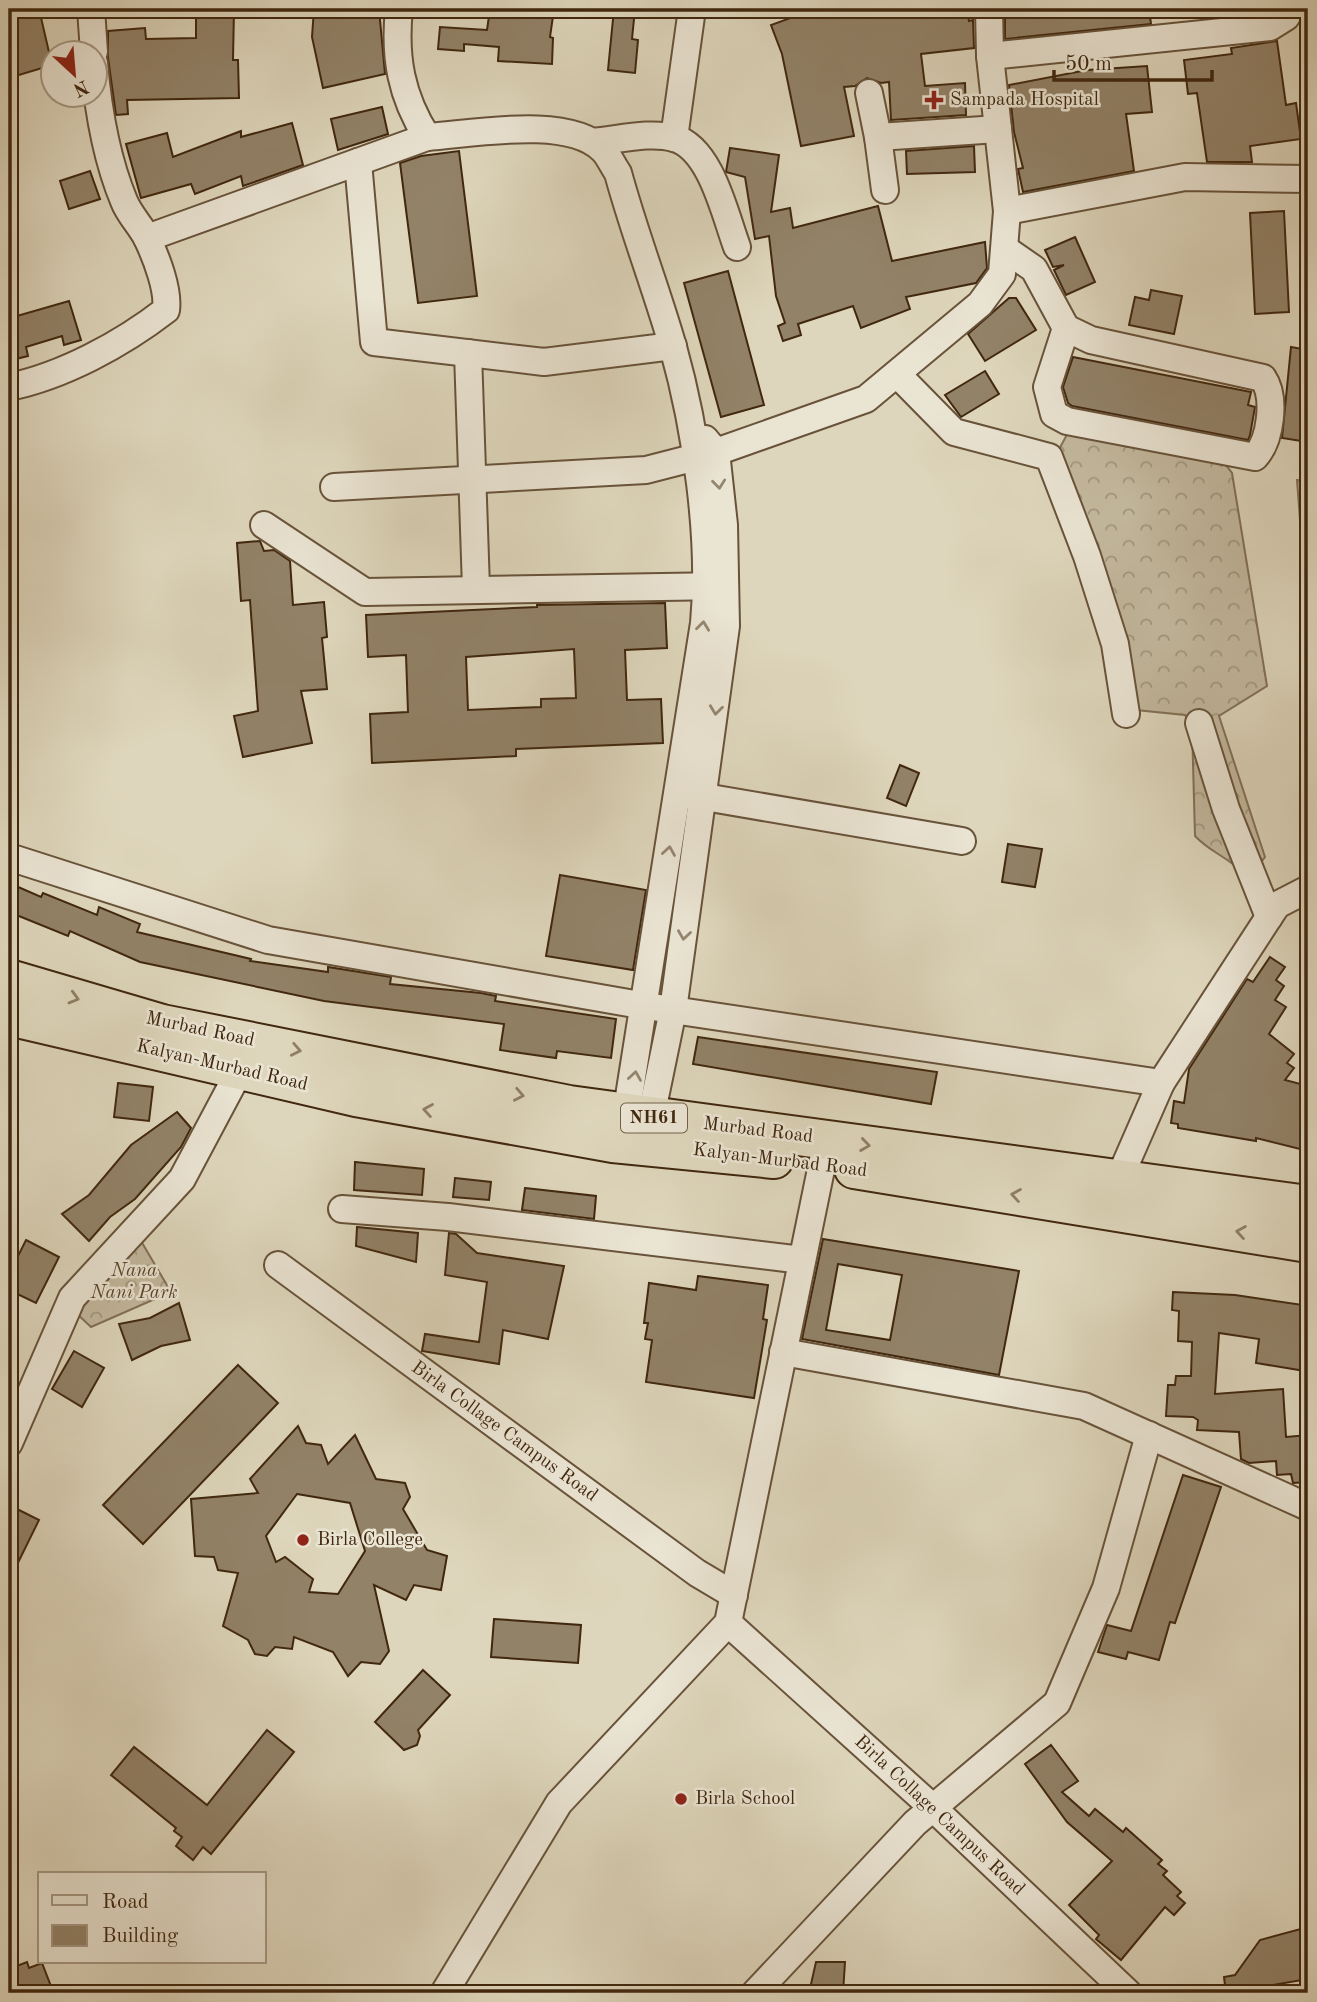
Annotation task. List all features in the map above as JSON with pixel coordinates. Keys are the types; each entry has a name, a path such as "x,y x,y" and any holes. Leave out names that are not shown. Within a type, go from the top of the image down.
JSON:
{"highway":[{"name":"Murbad Road","path":"9,979 162,1024 244,1055"},
{"name":"Kalyan-Murbad Road","path":"9,1016 244,1055 356,1097 824,1152 1308,1243"},
{"name":"Murbad Road","path":"824,1152 1119,1179 1308,1205"}],"street":[{"path":"90,9 93,38"},
{"path":"399,9 396,38 400,78 410,110 427,137"},
{"path":"674,138 692,9"},
{"path":"334,487 646,470 705,455 866,399 980,304 1002,274 1007,211 990,56 989,9"},
{"path":"990,56 1270,27 1286,17 1291,9"},
{"path":"869,93 885,190"},
{"path":"9,387 54,373 85,359 166,310 168,299 147,238 124,204 111,165 100,108"},
{"path":"878,137 998,129"},
{"path":"147,238 427,137 561,130 593,142 605,151 618,173 673,346 692,424 705,455 717,586 726,626 705,797 673,1010 636,1130"},
{"path":"593,142 674,138 691,147 706,165 737,247"},
{"path":"358,162 374,342 544,362 673,346"},
{"path":"1007,211 1185,177 1308,179"},
{"path":"1005,249 1034,269 1066,328 1091,340 1263,378 1270,389 1265,446 1255,457 1067,421 1054,414 1047,387 1066,328"},
{"path":"468,353 477,588"},
{"path":"897,374 954,432 1049,457 1087,556 1115,644 1126,714"},
{"path":"264,525 365,592 717,586"},
{"path":"636,1130 646,1006 678,793 717,586"},
{"path":"1199,723 1226,809 1269,917"},
{"path":"678,793 962,841"},
{"path":"9,857 268,940 646,1006 1161,1083"},
{"path":"1119,1179 1161,1083 1269,917 1277,905 1308,889"},
{"path":"9,1443 72,1298 182,1179 244,1055"},
{"path":"444,1993 559,1803 728,1623 824,1152"},
{"path":"342,1209 448,1217 802,1260"},
{"name":"Birla Collage Campus Road","path":"278,1265 686,1565 734,1595"},
{"path":"783,1352 1084,1406 1308,1507"},
{"path":"755,1993 932,1807 1057,1703 1106,1588 1149,1436"},
{"name":"Birla Collage Campus Road","path":"728,1623 932,1807 1128,1993"}],"green space":[{"path":"1071,427 1218,455 1232,473 1267,686 1219,716 1265,857 1255,870 1240,870 1195,836 1192,727 1185,715 1136,710 1057,453"},
{"path":"1297,480 1308,481 1308,574 1304,574"},
{"name":"Nana Nani Park","path":"141,1241 171,1292 91,1327 75,1312"}],"building":[{"path":"9,9 39,9 46,38 38,38 38,69 9,78"},
{"path":"196,9 234,9 233,60 238,60 239,98 127,100 128,114 116,115 108,58 108,31 145,28 146,39 196,38"},
{"path":"314,9 379,9 385,74 323,88 312,37"},
{"path":"490,9 554,9 550,37 553,38 552,64 498,61 499,47 464,44 464,51 438,49 440,27 487,30"},
{"path":"614,9 635,9 632,39 638,40 635,73 608,70"},
{"path":"815,9 817,15 833,9 967,9 969,21 973,20 974,48 921,54 925,86 965,83 966,115 891,120 889,82 881,83 867,78 855,86 844,87 854,136 801,146 782,54 771,25"},
{"path":"1005,9 1149,9 1151,24 1005,39"},
{"path":"1277,41 1286,105 1296,103 1301,139 1250,146 1252,162 1207,162 1197,93 1188,94 1184,60 1232,54 1231,48"},
{"path":"1147,66 1152,112 1126,114 1134,171 1023,192 1018,169 1023,168 1014,132 1009,85 1087,70"},
{"path":"382,107 388,134 338,150 331,119"},
{"path":"292,123 303,165 243,186 241,176 195,194 191,184 141,198 126,144 167,133 173,157 241,131 241,137"},
{"path":"974,146 975,172 907,174 906,151"},
{"path":"730,148 779,155 771,212 790,208 793,228 878,206 892,261 985,242 987,268 976,283 906,297 910,309 861,328 853,306 798,324 801,335 783,341 778,326 785,323 776,296 769,236 755,239 745,177 726,172"},
{"path":"459,151 477,296 418,303 400,163 421,156"},
{"path":"90,171 100,199 69,209 60,181"},
{"path":"1284,211 1289,312 1255,314 1250,213"},
{"path":"1075,237 1095,282 1066,295 1054,270 1064,265 1053,267 1045,250"},
{"path":"728,271 764,405 721,417 684,283"},
{"path":"1151,290 1182,296 1174,334 1129,325 1135,297 1149,300"},
{"path":"1009,298 1016,298 1036,330 985,361 968,334"},
{"path":"69,301 81,340 64,345 62,336 26,347 28,356 12,360 9,352 9,306 14,305 17,316"},
{"path":"1291,347 1308,350 1308,442 1282,438"},
{"path":"1073,357 1251,392 1248,405 1255,407 1248,440 1072,406 1068,403 1063,387"},
{"path":"985,371 999,394 961,417 945,395"},
{"path":"260,541 264,551 274,550 290,561 293,605 324,602 327,637 322,638 327,689 301,691 312,743 243,757 234,716 258,711 250,600 241,601 237,543"},
{"path":"665,603 667,648 625,650 627,700 661,699 663,743 516,749 516,756 372,763 370,714 408,712 406,655 368,657 366,615 537,605","holes":["574,649 576,698 541,699 541,707 468,710 466,657"]},
{"path":"900,765 919,773 906,806 887,798"},
{"path":"1008,844 1042,849 1035,887 1002,882"},
{"path":"560,875 646,890 633,970 546,956"},
{"path":"9,883 41,897 43,893 97,915 99,907 140,924 137,932 251,959 250,961 328,972 328,967 391,977 390,984 481,993 496,996 495,1001 616,1019 611,1058 557,1051 556,1058 500,1050 504,1024 324,1001 140,962 70,931 68,936 9,912"},
{"path":"1270,957 1285,967 1276,980 1284,986 1275,1000 1286,1007 1269,1034 1294,1054 1287,1063 1294,1068 1285,1080 1308,1086 1308,1151 1256,1138 1256,1141 1178,1128 1178,1124 1171,1123 1174,1101 1184,1103 1189,1069 1247,979 1253,982"},
{"path":"698,1037 937,1072 931,1104 693,1064"},
{"path":"118,1083 153,1087 149,1121 114,1117"},
{"path":"177,1112 191,1128 181,1147 135,1199 110,1217 89,1241 62,1214 89,1195 131,1145"},
{"path":"355,1162 424,1169 422,1195 354,1190"},
{"path":"455,1178 491,1182 489,1200 453,1197"},
{"path":"525,1188 596,1196 594,1219 522,1210"},
{"path":"357,1227 418,1233 416,1262 356,1246"},
{"path":"449,1233 456,1234 477,1253 564,1266 548,1339 503,1330 499,1364 422,1351 425,1334 479,1342 487,1282 445,1275"},
{"path":"823,1239 1019,1271 999,1375 802,1339","holes":["838,1264 902,1275 890,1340 826,1330"]},
{"path":"26,1240 59,1257 36,1303 9,1290 9,1274"},
{"path":"698,1276 768,1285 763,1319 767,1320 754,1398 646,1382 652,1340 645,1339 648,1323 644,1323 649,1283 696,1290"},
{"path":"1173,1292 1235,1295 1303,1305 1301,1315 1308,1316 1305,1371 1256,1363 1259,1339 1219,1333 1215,1394 1283,1389 1286,1437 1308,1435 1308,1482 1293,1483 1291,1474 1277,1475 1276,1461 1249,1463 1241,1459 1239,1432 1197,1430 1198,1420 1193,1417 1166,1416 1168,1385 1175,1385 1176,1376 1191,1376 1192,1342 1178,1341 1179,1311 1172,1310"},
{"path":"179,1303 190,1340 161,1346 132,1360 119,1324 150,1318"},
{"path":"74,1351 104,1368 82,1407 52,1389"},
{"path":"238,1365 278,1403 143,1544 103,1505"},
{"path":"298,1426 306,1443 321,1445 328,1464 355,1435 376,1479 405,1483 410,1497 403,1509 427,1550 447,1556 441,1590 414,1585 406,1600 374,1585 389,1651 380,1664 361,1662 348,1676 333,1652 294,1637 292,1649 275,1647 267,1656 255,1654 248,1640 223,1626 238,1573 218,1570 214,1557 195,1556 191,1499 258,1493 250,1479","holes":["297,1494 350,1503 365,1551 338,1594 309,1592 313,1579 285,1557 276,1562 266,1536"]},
{"path":"1183,1475 1221,1487 1175,1623 1170,1622 1159,1660 1128,1652 1126,1659 1098,1652 1107,1625 1131,1631"},
{"path":"9,1505 39,1520 9,1581"},
{"path":"494,1619 581,1625 578,1663 491,1657"},
{"path":"423,1670 450,1695 418,1730 420,1736 417,1745 404,1750 375,1722"},
{"path":"267,1730 294,1752 211,1854 203,1847 193,1860 176,1846 182,1837 174,1831 176,1828 111,1775 134,1747 207,1805"},
{"path":"1051,1745 1078,1781 1062,1792 1089,1816 1095,1809 1123,1832 1126,1828 1162,1860 1158,1864 1167,1871 1163,1875 1181,1892 1177,1896 1185,1903 1174,1915 1165,1907 1121,1960 1096,1939 1099,1935 1069,1905 1112,1861 1067,1822 1025,1764"},
{"path":"1308,1927 1308,1979 1226,1993 1224,1977 1235,1975 1260,1940"},
{"path":"27,1962 29,1968 42,1964 52,1989 40,1993 9,1993 9,1969"},
{"path":"816,1962 845,1962 843,1993 809,1993"}],"place":[{"name":"Sampada Hospital","path":"934,100"},
{"name":"Birla College","path":"303,1540"},
{"name":"Birla School","path":"681,1799"}]}
